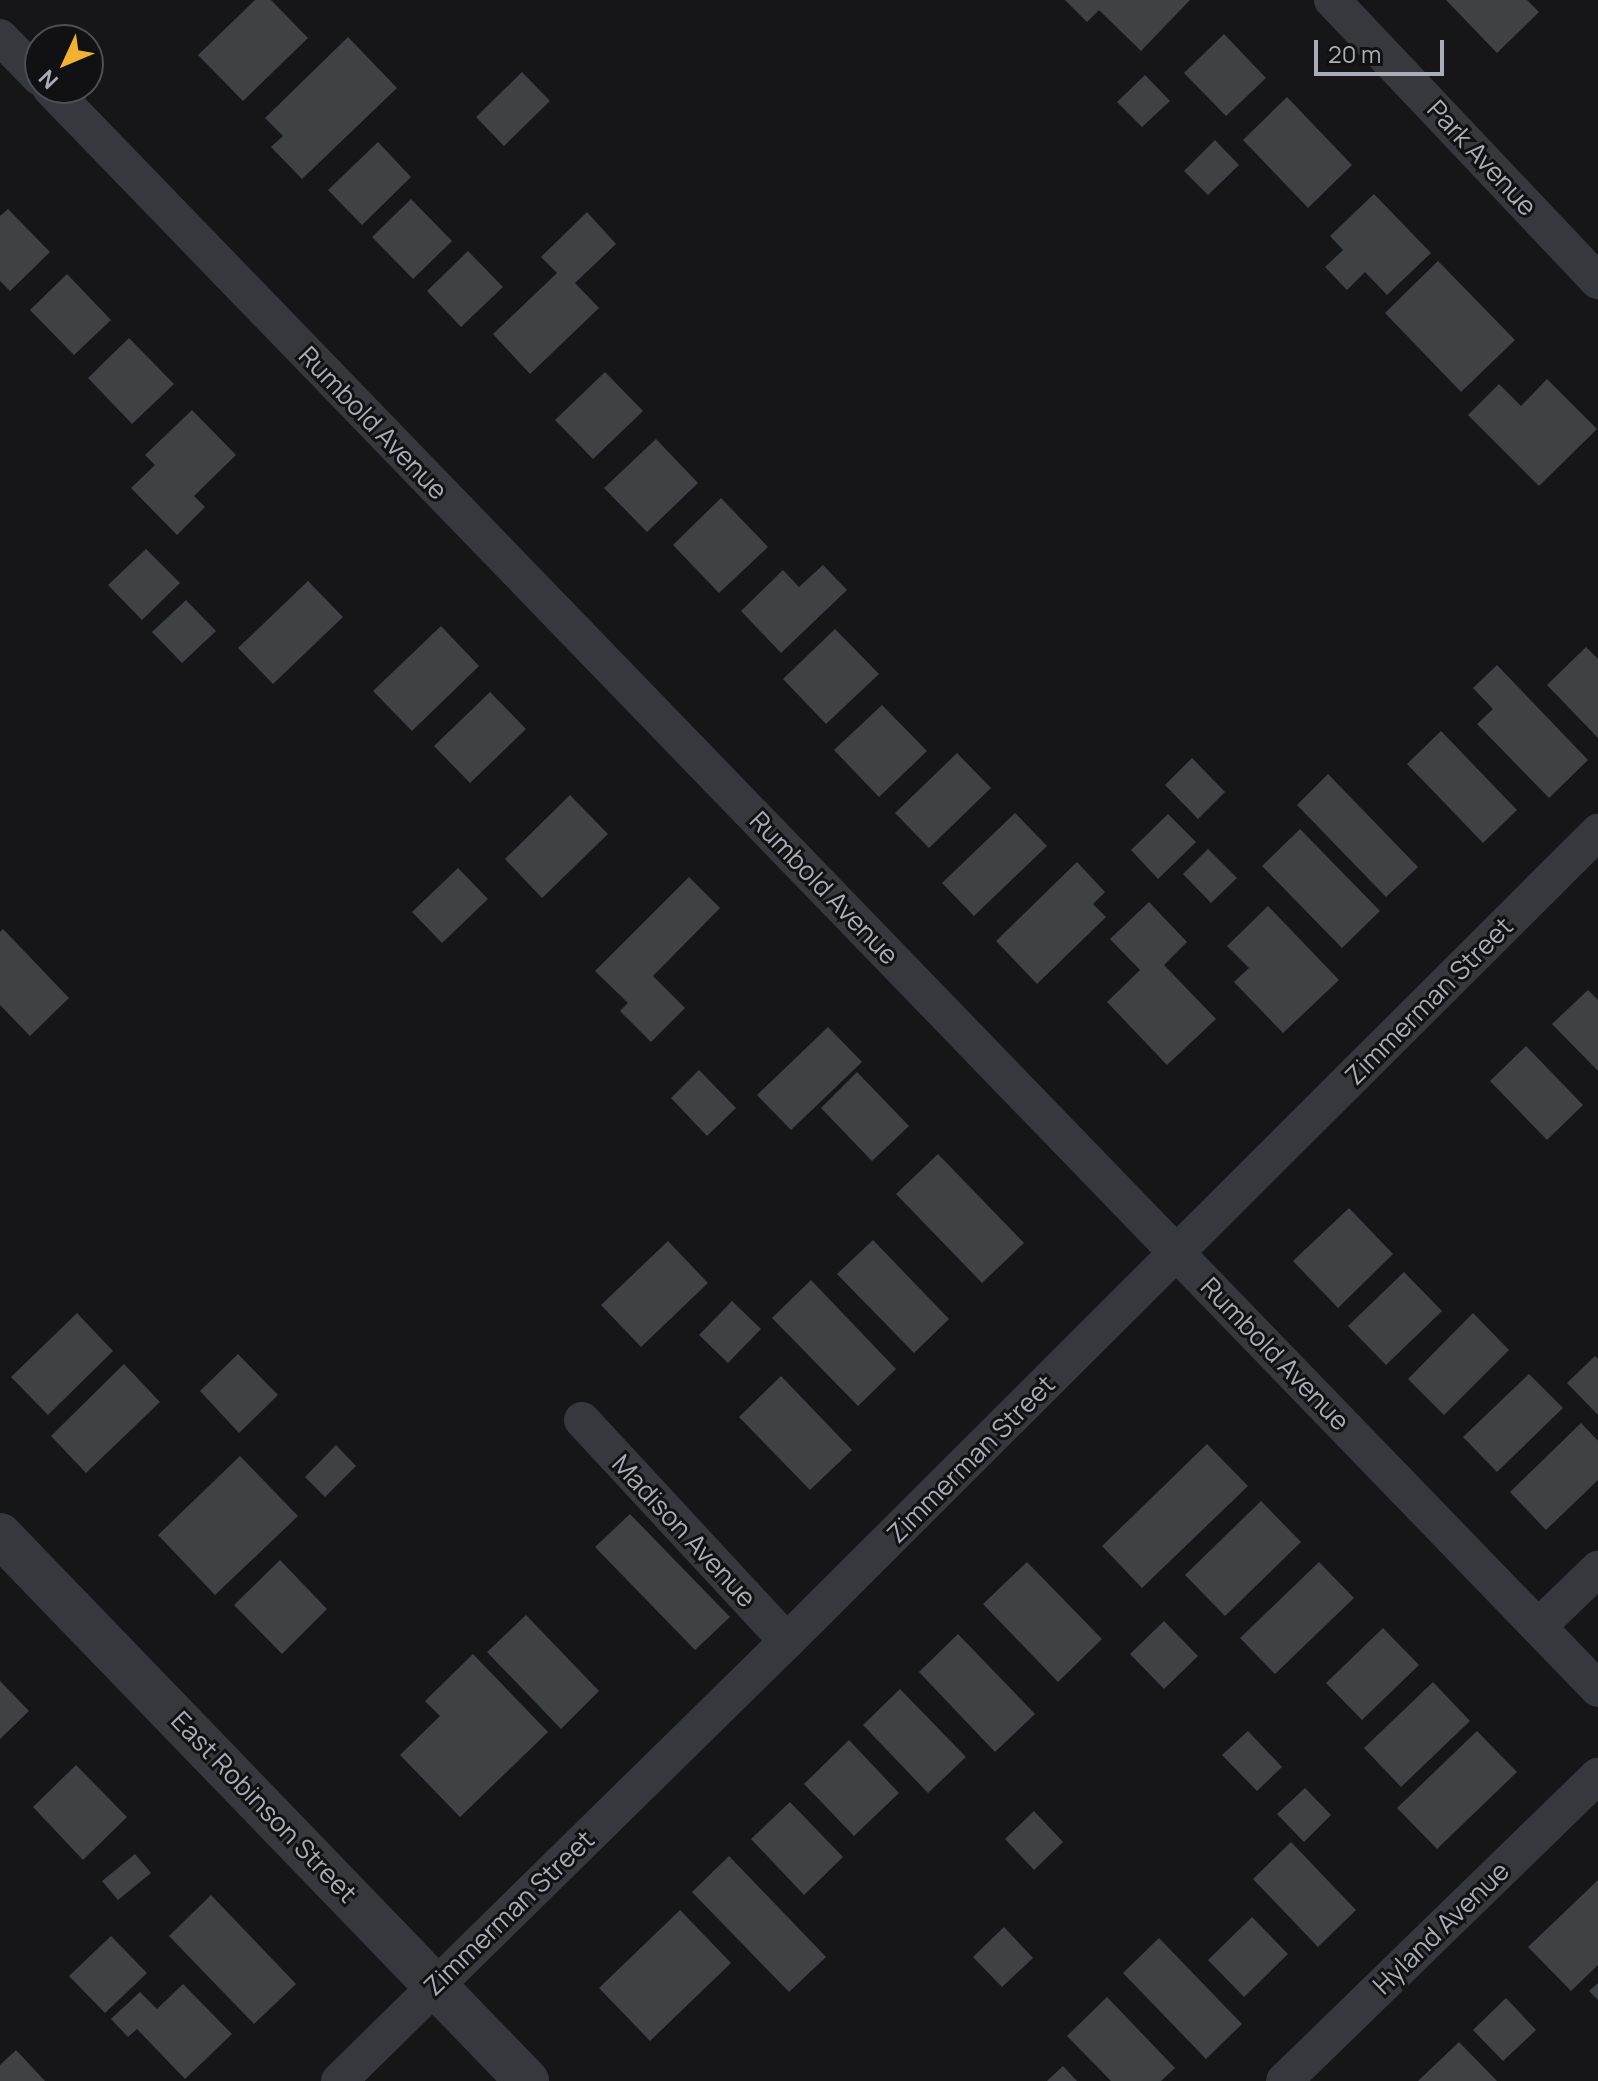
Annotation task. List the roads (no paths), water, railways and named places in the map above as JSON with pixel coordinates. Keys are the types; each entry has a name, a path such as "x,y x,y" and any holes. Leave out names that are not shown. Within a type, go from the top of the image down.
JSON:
{"street":[{"name":"Park Avenue","path":"1332,0 1598,281"},
{"path":"0,37 24,62"},
{"name":"Rumbold Avenue","path":"65,104 1540,1625 1598,1689"},
{"name":"Zimmerman Street","path":"339,2081 787,1641 1598,832"},
{"name":"Madison Avenue","path":"582,1420 787,1641"},
{"name":"East Robinson Street","path":"0,1535 527,2081"},
{"path":"1540,1625 1598,1569"},
{"name":"Hyland Avenue","path":"1284,2081 1598,1776"}]}
